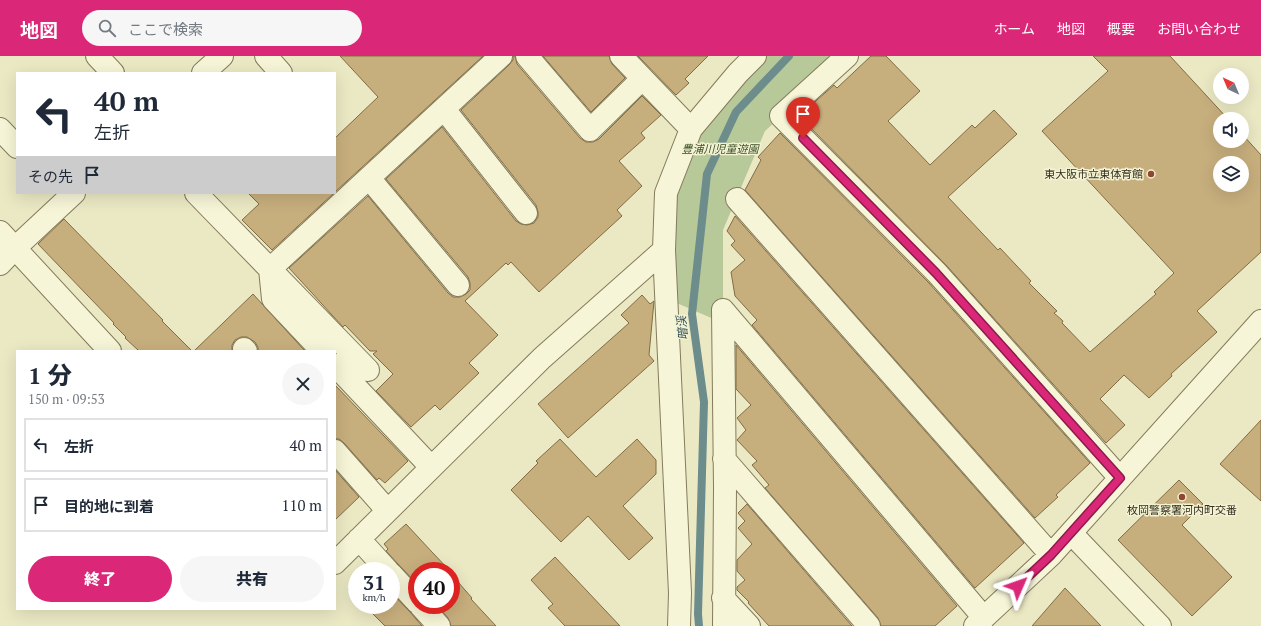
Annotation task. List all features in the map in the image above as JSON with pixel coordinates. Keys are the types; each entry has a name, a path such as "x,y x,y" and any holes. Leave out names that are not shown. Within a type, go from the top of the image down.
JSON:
{"street":[{"path":"97,56 112,72"},
{"path":"204,72 222,56"},
{"path":"266,56 280,72"},
{"path":"270,269 501,56"},
{"path":"527,56 590,130 642,78"},
{"path":"621,56 691,129"},
{"path":"679,626 680,593 664,250 666,193 691,129 738,73 755,56"},
{"path":"847,56 781,116 936,273 1120,478"},
{"path":"444,108 526,213"},
{"path":"0,129 16,146"},
{"path":"369,178 458,285"},
{"path":"197,194 368,370"},
{"path":"0,264 68,195"},
{"path":"737,199 1051,555"},
{"path":"0,232 109,350"},
{"path":"336,562 542,358 664,250"},
{"path":"270,269 273,299 321,350"},
{"path":"724,626 723,310 980,622 1051,555 1261,321"},
{"path":"336,366 431,467"},
{"path":"336,452 388,510"},
{"path":"724,459 869,626"},
{"path":"1071,533 1160,626"},
{"path":"359,539 380,562"},
{"path":"400,584 408,592"},
{"path":"723,598 749,626"},
{"path":"428,614 439,626"}],"green space":[{"name":"豊浦川児童遊園","path":"755,56 847,56 765,131 723,230 723,323 665,298 664,250 691,129"}],"building":[{"path":"340,56 483,56 336,191 336,137 378,97"},
{"path":"513,56 515,56 517,64 580,138 586,142 593,142 599,139 642,96 661,115 641,133 645,138 619,161 642,186 617,210 622,216 539,292 511,262 508,265 506,263 465,301 498,335 469,363 479,373 440,410 435,405 411,427 376,391 393,374 373,354 377,351 370,351 345,325 343,327 289,268 368,196 448,293 453,297 460,297 466,294 470,290 468,277 386,179 442,127 516,221 527,225 534,223 538,217 536,205 461,110 509,65 513,60"},
{"path":"543,56 609,56 612,64 625,78 591,112"},
{"path":"638,56 708,56 685,79 689,83 676,95"},
{"path":"871,56 886,56 920,91 888,121 930,165 972,125 975,128 994,110 1017,134 948,197 998,250 1000,248 1031,281 1029,283 1057,311 1054,313 1063,321 1062,323 1090,352 1156,294 1154,292 1174,273 1042,131 1108,71 1093,56 1170,56 1222,112 1213,112 1213,148 1249,148 1249,142 1261,155 1261,252 1197,311 1217,332 1171,374 1172,376 1149,398 1124,375 1100,399 1125,425 1106,443 946,265 799,116 834,85 837,88"},
{"path":"780,133 928,282 1090,463 1056,495 1058,497 1035,518 745,190 761,160 758,157"},
{"path":"249,194 333,194 272,250 242,220 259,204"},
{"path":"735,216 1024,543 975,588 752,325 757,320 735,296 731,272 745,260 731,245 735,241 727,231"},
{"path":"64,219 191,350 138,350 38,244"},
{"path":"253,294 304,350 258,350 255,342 247,337 241,337 235,340 232,345 232,350 195,350"},
{"path":"642,295 650,304 654,301 649,355 654,361 568,438 538,404 629,323 621,315"},
{"path":"736,345 957,606 935,626 881,626 878,618 765,488 769,485 752,465 757,461 737,440 746,430 737,418 751,405 736,389"},
{"path":"336,386 408,461 385,483 379,478 377,480 339,439 336,439"},
{"path":"1261,420 1261,501 1220,464"},
{"path":"560,439 596,477 637,439 656,460 656,474 623,506 653,538 629,560 588,516 561,542 511,490 538,463 536,461"},
{"path":"336,471 359,497 336,519"},
{"path":"1179,480 1203,504 1182,525 1232,577 1192,616 1118,540"},
{"path":"747,504 852,626 769,626 748,603 749,602 737,590 737,587 745,580 737,571 737,560 752,544 738,528 745,521 738,513"},
{"path":"406,524 442,562 408,562 408,575 400,566 400,562 396,562 386,551 388,549 384,544"},
{"path":"555,557 620,626 565,626 548,608 553,604 531,580"},
{"path":"460,584 472,598 471,599 496,626 451,626 445,614 460,614"},
{"path":"1065,588 1101,626 1032,626"},
{"path":"400,601 408,610 408,614 412,614 422,626 385,626 373,614 400,614"}],"waterway":[{"name":"暗渓","path":"699,626 698,614 704,402 692,314 707,174 736,112 789,56"}],"place":[{"name":"東大阪市立東体育館","path":"1151,174"},
{"name":"枚岡警察署河内町交番","path":"1182,497"}],"route":[{"path":"803,138 936,273 1120,478 1051,555 1018,586"}]}
